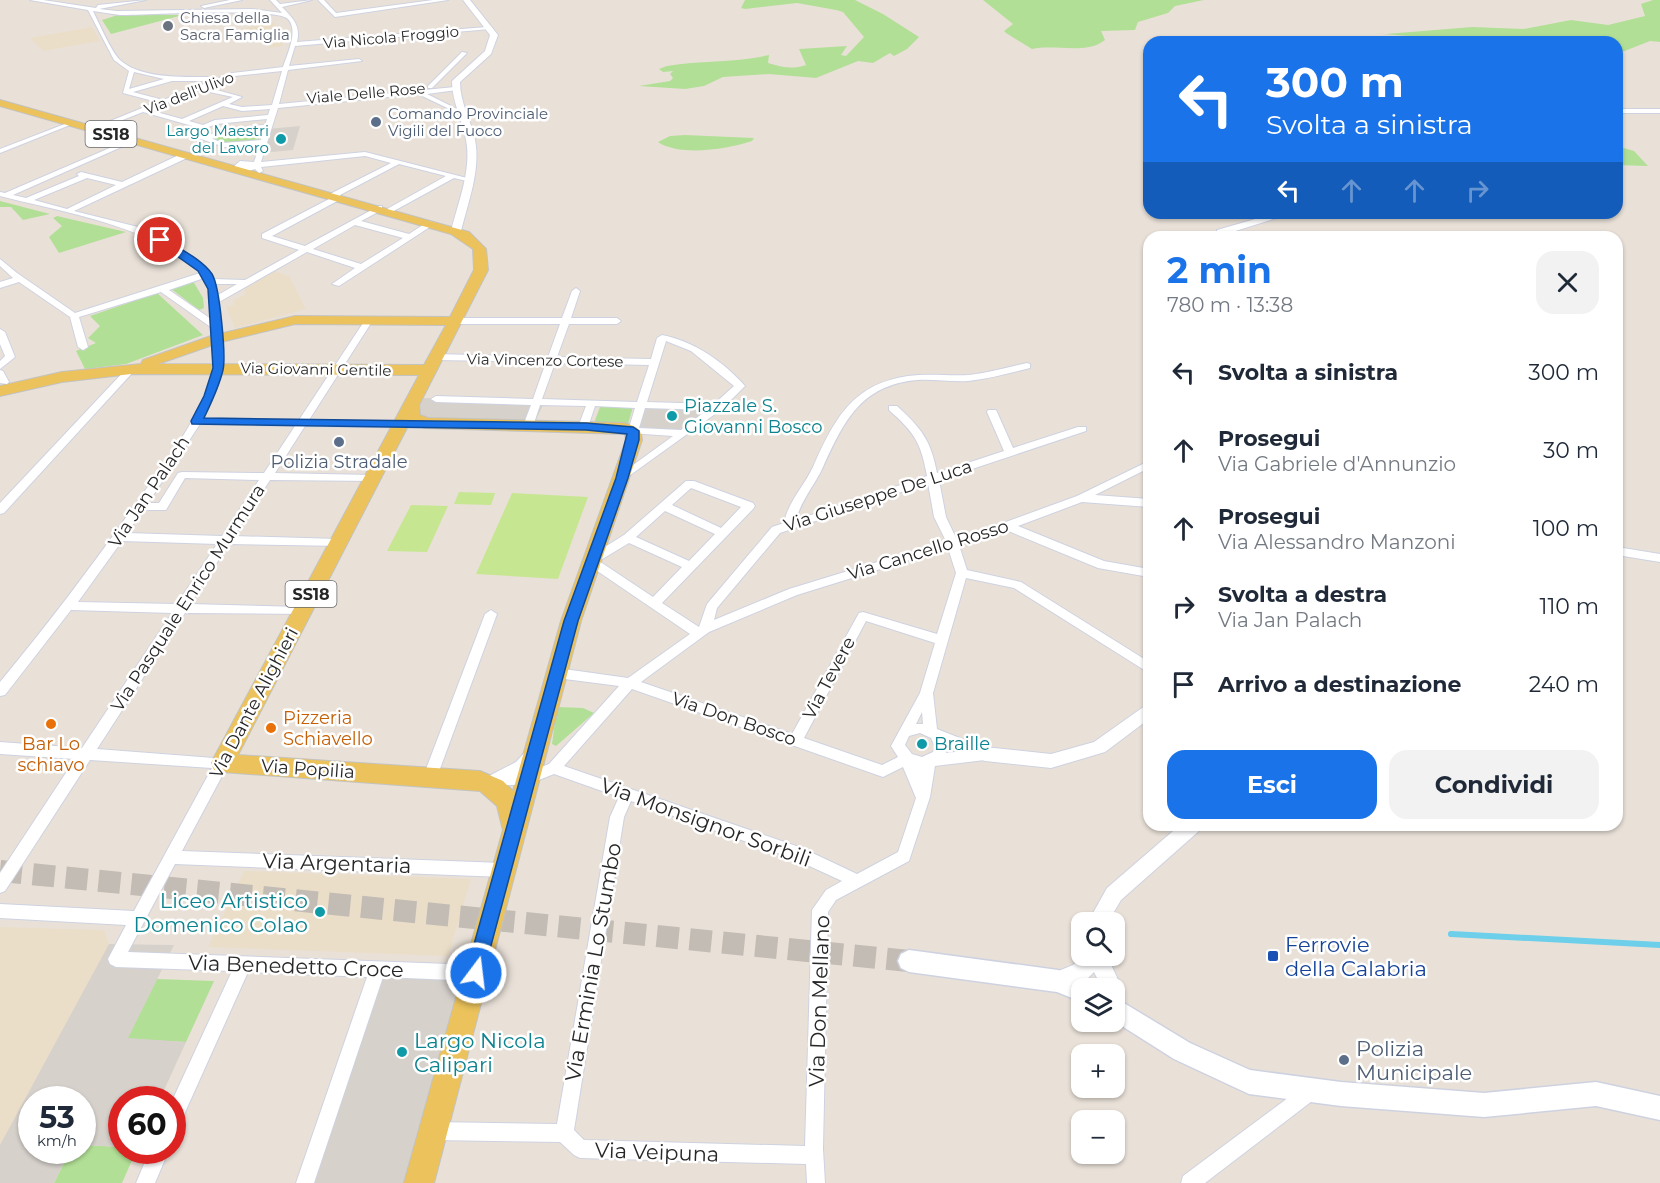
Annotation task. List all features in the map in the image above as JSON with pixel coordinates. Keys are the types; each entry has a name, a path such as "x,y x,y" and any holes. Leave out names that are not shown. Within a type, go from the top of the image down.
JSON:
{"main road":[{"name":"SS18","path":"0,103 221,165 258,168 335,196 456,231"},
{"name":"Via Dante Alighieri","path":"222,763 456,321 485,260 480,248 472,238 456,231"},
{"path":"1,382 131,369 216,332 295,320 456,321"},
{"name":"Via Giovanni Gentile","path":"131,369 337,369 433,364"},
{"path":"411,404 411,414 415,419 438,425 585,427 633,431 634,440 591,561 557,674 419,1183"},
{"name":"Via Popilia","path":"222,763 487,780 506,799 514,816 514,829"},
{"path":"909,961 1058,981 1071,986"},
{"path":"1125,1014 1182,1051 1249,1082 1311,1091 1484,1105 1596,1094 1660,1108"}],"street":[{"path":"33,0 117,13 252,11 309,0"},
{"path":"87,10 143,0"},
{"path":"199,0 209,12"},
{"path":"204,6 239,0"},
{"path":"321,0 335,15 446,0"},
{"path":"456,231 473,151 468,123 455,96 456,81 488,52 494,35 466,0"},
{"path":"264,9 278,6"},
{"path":"278,6 296,26 294,44 260,153 258,168 365,154 467,180"},
{"path":"87,10 117,60 132,70 172,79 203,80 232,75"},
{"path":"95,20 117,13"},
{"name":"Via Nicola Froggio","path":"294,44 487,29"},
{"path":"430,87 465,53"},
{"name":"Via dell'Ulivo","path":"95,129 232,75 287,67 360,61"},
{"path":"125,92 132,70"},
{"path":"125,92 172,79"},
{"name":"Viale Delle Rose","path":"276,104 430,87 455,87"},
{"name":"Viale Delle Rose","path":"276,104 414,93 455,87"},
{"path":"183,121 239,98 200,88"},
{"path":"125,92 164,102"},
{"path":"414,93 430,95 451,110 464,114"},
{"path":"223,104 242,109 276,104"},
{"path":"143,110 203,126"},
{"path":"1623,111 1660,111"},
{"path":"266,134 206,139 187,133 215,122 272,117"},
{"path":"0,151 72,123"},
{"path":"3,194 133,140"},
{"path":"241,166 260,153"},
{"path":"70,210 186,155"},
{"path":"361,267 265,236 398,162"},
{"path":"65,170 124,184"},
{"path":"28,200 87,175"},
{"path":"74,316 162,289 236,286 248,282 354,222 452,176"},
{"path":"3,194 135,229 152,236 212,287 236,286"},
{"path":"1224,231 1266,219"},
{"path":"354,222 410,237"},
{"path":"336,284 432,224"},
{"path":"0,261 20,279 74,316 83,347"},
{"path":"0,285 20,279"},
{"name":"Via Jan Palach","path":"0,691 68,606 119,537 196,421 209,396 218,368 212,287"},
{"path":"162,289 216,332"},
{"path":"528,426 576,291"},
{"name":"Via Pasquale Enrico Murmura","path":"0,886 369,320"},
{"path":"456,321 617,321"},
{"path":"0,332 10,357 0,366"},
{"path":"622,478 648,456 684,433 718,407 740,386 709,359 675,339 662,338 633,431 684,433"},
{"name":"Via Vincenzo Cortese","path":"433,364 551,360 654,362"},
{"path":"789,526 791,508 811,483 839,419 867,390 888,381 914,377 961,378 1027,366"},
{"path":"0,510 131,369"},
{"path":"436,399 642,403 718,407"},
{"path":"585,427 592,402"},
{"path":"893,408 914,428 928,452 940,517 952,542 962,573 926,693 898,746 907,759 923,797"},
{"path":"992,412 1010,452"},
{"path":"196,421 438,425"},
{"path":"390,444 407,431 438,425"},
{"name":"Via Giuseppe De Luca","path":"702,631 711,607 776,530 1082,429"},
{"name":"Via Cancello Rosso","path":"702,631 793,592 1007,526 1081,498 1143,467"},
{"path":"140,506 162,507 182,475 373,478"},
{"path":"487,780 529,778 554,768 630,683 702,631 655,602 591,561 628,538 690,483 749,506 655,602"},
{"path":"1081,498 1143,503"},
{"path":"664,506 722,533"},
{"path":"1007,526 1102,565 1143,572"},
{"path":"119,537 339,543"},
{"path":"628,538 690,566"},
{"path":"1623,552 1660,558"},
{"path":"962,573 1017,585 1143,664"},
{"path":"68,606 303,611"},
{"path":"430,777 491,614"},
{"name":"Via Tevere","path":"795,741 863,616 941,640"},
{"name":"Via Don Bosco","path":"557,674 630,683 883,771 907,759"},
{"path":"926,693 934,732 942,747 932,761"},
{"path":"907,759 917,763 985,754 1051,761 1099,747 1143,714"},
{"path":"904,732 914,728 934,732 985,754"},
{"path":"487,780 521,766 537,746"},
{"name":"Via Popilia","path":"0,748 85,756 222,763"},
{"name":"Via Don Mellano","path":"816,1183 820,910 831,895 904,856 932,761"},
{"name":"Via Dante Alighieri","path":"116,959 222,763"},
{"name":"Via Monsignor Sorbili","path":"554,768 797,852 857,881"},
{"name":"Via Erminia Lo Stumbo","path":"564,1133 617,818 628,793"},
{"path":"1104,912 1114,894 1186,831"},
{"name":"Via Argentaria","path":"171,857 503,870"},
{"path":"0,911 139,918"},
{"name":"Via Benedetto Croce","path":"116,959 476,973"},
{"path":"186,1091 243,964"},
{"path":"1058,981 1080,972 1086,966"},
{"path":"305,1183 377,970"},
{"path":"1125,1007 1137,1020"},
{"path":"1190,1183 1311,1091"},
{"path":"433,1131 564,1133"},
{"name":"Via Veipuna","path":"564,1133 580,1149 815,1155"},
{"path":"146,1183 154,1164"}],"shaded area":[{"path":"274,22 283,46 268,48 271,45 266,42 261,43 241,29"},
{"path":"92,27 100,41 43,51 30,38"},
{"name":"Largo Maestri del Lavoro","path":"300,126 293,150 260,153 268,129"},
{"path":"274,271 289,276 306,309 235,328 226,307 234,305 233,301 246,294 244,289"},
{"path":"422,398 545,401 535,422 425,419 418,410"},
{"name":"Piazzale S. Giovanni Bosco","path":"642,403 718,407 684,433 633,431"},
{"name":"Liceo Artistico Domenico Colao","path":"244,871 471,879 448,956 208,947"},
{"path":"0,927 104,930 109,944 32,1086 18,1086 18,1112 0,1145"},
{"path":"109,944 174,945 128,1038 186,1042 166,1086 108,1086 108,1146 96,1146 96,1086 32,1086"},
{"name":"Largo Nicola Calipari","path":"377,970 476,973 419,1183 305,1183"},
{"path":"18,1112 18,1164 64,1164 54,1183 0,1183 0,1145"}],"green space":[{"path":"745,0 855,0 883,14 919,37 907,49 894,56 890,53 873,63 858,61 816,78 769,74 723,77 704,86 685,89 639,86 670,81 673,78 670,74 673,71 663,72 659,69 680,64 769,55 768,63 801,67 806,65 799,49 847,46 841,55 846,56 864,37 843,12 797,3 741,8"},
{"path":"983,0 1204,0 1175,6 1168,13 1138,22 1135,30 1101,31 1105,40 1089,47 1032,49 1004,31 1013,24"},
{"path":"1660,0 1660,42 1650,41 1623,52 1623,36 1408,36 1370,33 1386,34 1472,27 1524,29 1571,20 1608,25 1645,16 1641,4"},
{"path":"118,15 183,15 111,34 102,20"},
{"path":"250,129 248,136 260,135 258,142 224,145 206,139 222,131"},
{"path":"670,136 754,138 742,144 704,150 667,147 658,142"},
{"path":"1623,148 1634,151 1648,166 1623,165"},
{"path":"0,201 50,214 23,220 11,207 0,207"},
{"path":"57,216 126,232 59,253 49,237 62,226 53,218"},
{"path":"193,281 203,298 204,308 199,310 170,288"},
{"path":"157,293 203,335 126,364 85,369 76,351 96,343 88,338 100,326 90,316"},
{"path":"600,407 633,407 628,424 594,423"},
{"path":"459,492 495,493 491,505 454,504"},
{"path":"512,493 588,497 558,579 476,574"},
{"path":"411,505 448,506 427,552 387,551"},
{"path":"557,707 583,708 594,713 556,746 552,744"},
{"path":"157,979 214,981 186,1042 127,1039"},
{"path":"96,1146 108,1146 108,1164 130,1164 122,1183 54,1183 64,1164 96,1164"}],"waterway":[{"path":"1451,934 1660,945"}],"tunnel":[{"path":"0,871 909,961"}],"place":[{"name":"Chiesa della Sacra Famiglia","path":"168,26"},
{"name":"Comando Provinciale Vigili del Fuoco","path":"376,122"},
{"name":"Largo Maestri del Lavoro","path":"281,139"},
{"name":"Piazzale S. Giovanni Bosco","path":"672,416"},
{"name":"Polizia Stradale","path":"339,442"},
{"name":"Bar Lo schiavo","path":"51,724"},
{"name":"Pizzeria Schiavello","path":"271,728"},
{"name":"Braille","path":"922,744"},
{"name":"Liceo Artistico Domenico Colao","path":"320,912"},
{"name":"Ferrovie della Calabria","path":"1273,956"},
{"name":"Largo Nicola Calipari","path":"402,1052"},
{"name":"Polizia Municipale","path":"1344,1060"}],"route":[{"path":"160,240 207,274 213,289 218,368 209,396 196,421 586,427 623,428 633,431 634,440 622,478 571,621 476,973"}]}
